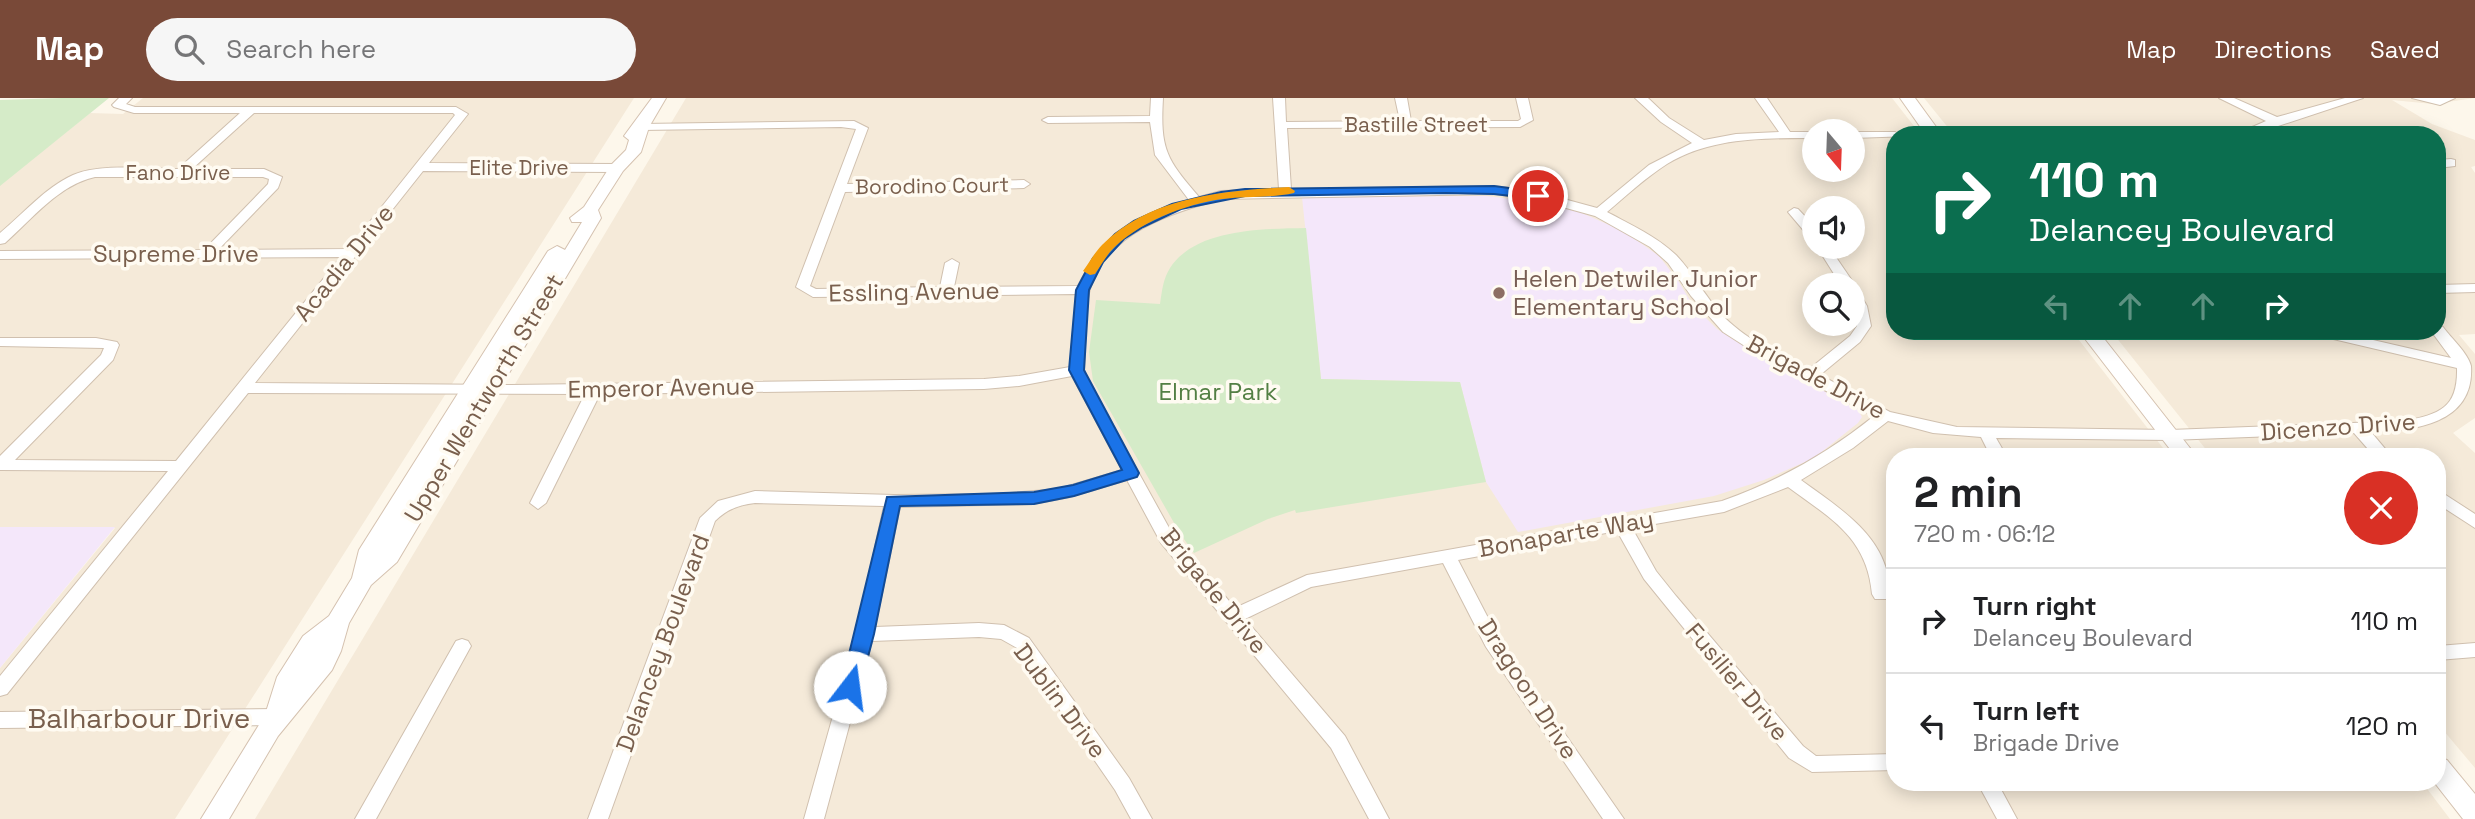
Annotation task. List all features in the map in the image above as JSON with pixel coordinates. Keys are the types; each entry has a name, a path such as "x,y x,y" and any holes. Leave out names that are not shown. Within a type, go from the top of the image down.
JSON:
{"main road":[{"name":"Upper Wentworth Street","path":"215,819 278,717 310,684 334,643 337,622 363,579 367,556 593,218 590,210 617,168 633,152 641,127 659,98"},
{"path":"1907,98 1927,126"},
{"path":"2095,340 2180,448"},
{"path":"2446,778 2475,814"}],"street":[{"name":"Acadia Drive","path":"0,688 462,114 456,110 134,110 118,105 126,98"},
{"path":"1157,98 1155,137 1160,155 1196,201"},
{"path":"1279,98 1285,191"},
{"path":"1401,98 1406,124"},
{"name":"Bastille Street","path":"1281,125 1520,124 1527,120 1522,98"},
{"path":"1641,98 1665,120 1701,144"},
{"path":"1761,98 1787,135"},
{"path":"2225,98 2276,121"},
{"path":"2263,126 2357,98"},
{"path":"2411,98 2440,102 2450,98"},
{"path":"182,172 251,110"},
{"path":"1048,120 1156,119"},
{"name":"Essling Avenue","path":"641,127 854,124 862,128 803,287 813,293 1083,290"},
{"path":"1599,213 1662,162 1701,144 1738,138 1802,135"},
{"path":"1866,135 1886,135"},
{"name":"Elite Drive","path":"421,167 617,168"},
{"name":"Fano Drive","path":"0,240 63,185 80,176 95,173 182,172 264,173 276,177 274,185 207,254"},
{"name":"Borodino Court","path":"840,188 1024,184"},
{"name":"Brigade Drive","path":"1379,819 1338,742 1178,555 1077,370 1083,290 1097,261 1120,237 1158,214 1196,201 1233,194 1285,191 1494,190 1538,196 1599,213 1654,244 1673,260 1696,293 1728,329 1770,356 1885,415 1933,428 1986,433 2170,435"},
{"path":"1794,212 1802,221"},
{"name":"Supreme Drive","path":"0,255 352,253"},
{"path":"946,291 952,263"},
{"path":"2446,289 2475,288"},
{"path":"1811,375 1857,336"},
{"path":"2356,340 2464,365"},
{"path":"2445,340 2464,365"},
{"path":"0,342 96,342 112,345 108,357 0,465"},
{"name":"Dicenzo Drive","path":"2170,435 2360,430 2405,426 2438,419 2455,410 2462,393 2464,365"},
{"name":"Emperor Avenue","path":"244,388 595,389 984,384 1019,381 1077,370"},
{"path":"538,503 595,389"},
{"name":"Bonaparte Way","path":"1233,617 1277,593 1307,581 1724,506 1791,481 1841,449 1885,415"},
{"path":"2360,430 2376,448"},
{"path":"1986,433 1995,448"},
{"path":"0,465 179,466"},
{"name":"Delancey Boulevard","path":"598,819 708,518 720,506 739,498 755,497 893,501 1034,498 1074,491 1131,473"},
{"path":"1791,481 1855,532 1869,548 1877,564 1881,594"},
{"path":"814,819 865,634 893,501"},
{"path":"2446,502 2475,522"},
{"name":"Fusilier Drive","path":"1622,525 1650,576 1796,752 1812,764 1886,762"},
{"name":"Dragoon Drive","path":"1447,555 1492,642 1614,819"},
{"name":"Dublin Drive","path":"865,634 979,630 1004,632 1023,643 1122,784 1142,819"},
{"path":"365,819 462,646"},
{"path":"2446,652 2475,650"},
{"name":"Balharbour Drive","path":"0,720 278,717"},
{"path":"1992,791 2007,819"}],"shaded area":[{"path":"143,98 634,98 175,819 0,819 0,668 115,528 0,527 0,185 90,113 123,114"},
{"path":"686,98 1892,98 1914,126 1886,126 1886,340 2079,340 2163,448 1886,448 1886,791 2429,791 2450,819 255,819"},
{"path":"1924,98 2475,98 2433,104 2392,100 2437,126 1947,126"},
{"path":"2446,129 2475,140 2475,166 2471,167 2475,173 2475,334 2459,335 2475,354 2475,418 2453,433 2475,453 2475,768 2446,734 2446,448 2205,448 2118,340 2446,340"},
{"path":"1486,196 1546,203 1582,213 1625,232 1659,256 1692,304 1717,329 1858,410 1862,417 1814,458 1764,480 1714,496 1518,532 1486,482 1460,382 1321,379 1302,197"},
{"path":"0,527 115,527 0,668"}],"green space":[{"path":"109,98 0,186 0,100"},
{"name":"Elmar Park","path":"1306,228 1321,379 1460,382 1486,482 1296,513 1295,510 1268,519 1194,553 1093,381 1089,352 1096,300 1160,304 1164,281 1170,268 1196,245 1232,233"}],"slow traffic":[{"path":"1090,271 1105,249 1139,224 1158,214 1221,195 1289,191"}],"place":[{"name":"Helen Detwiler Junior Elementary School","path":"1499,293"}],"route":[{"path":"850,687 865,634 893,501 1034,498 1074,491 1131,473 1077,370 1080,306 1088,274 1105,249 1120,237 1158,214 1221,195 1264,191 1494,190 1538,196"}]}
